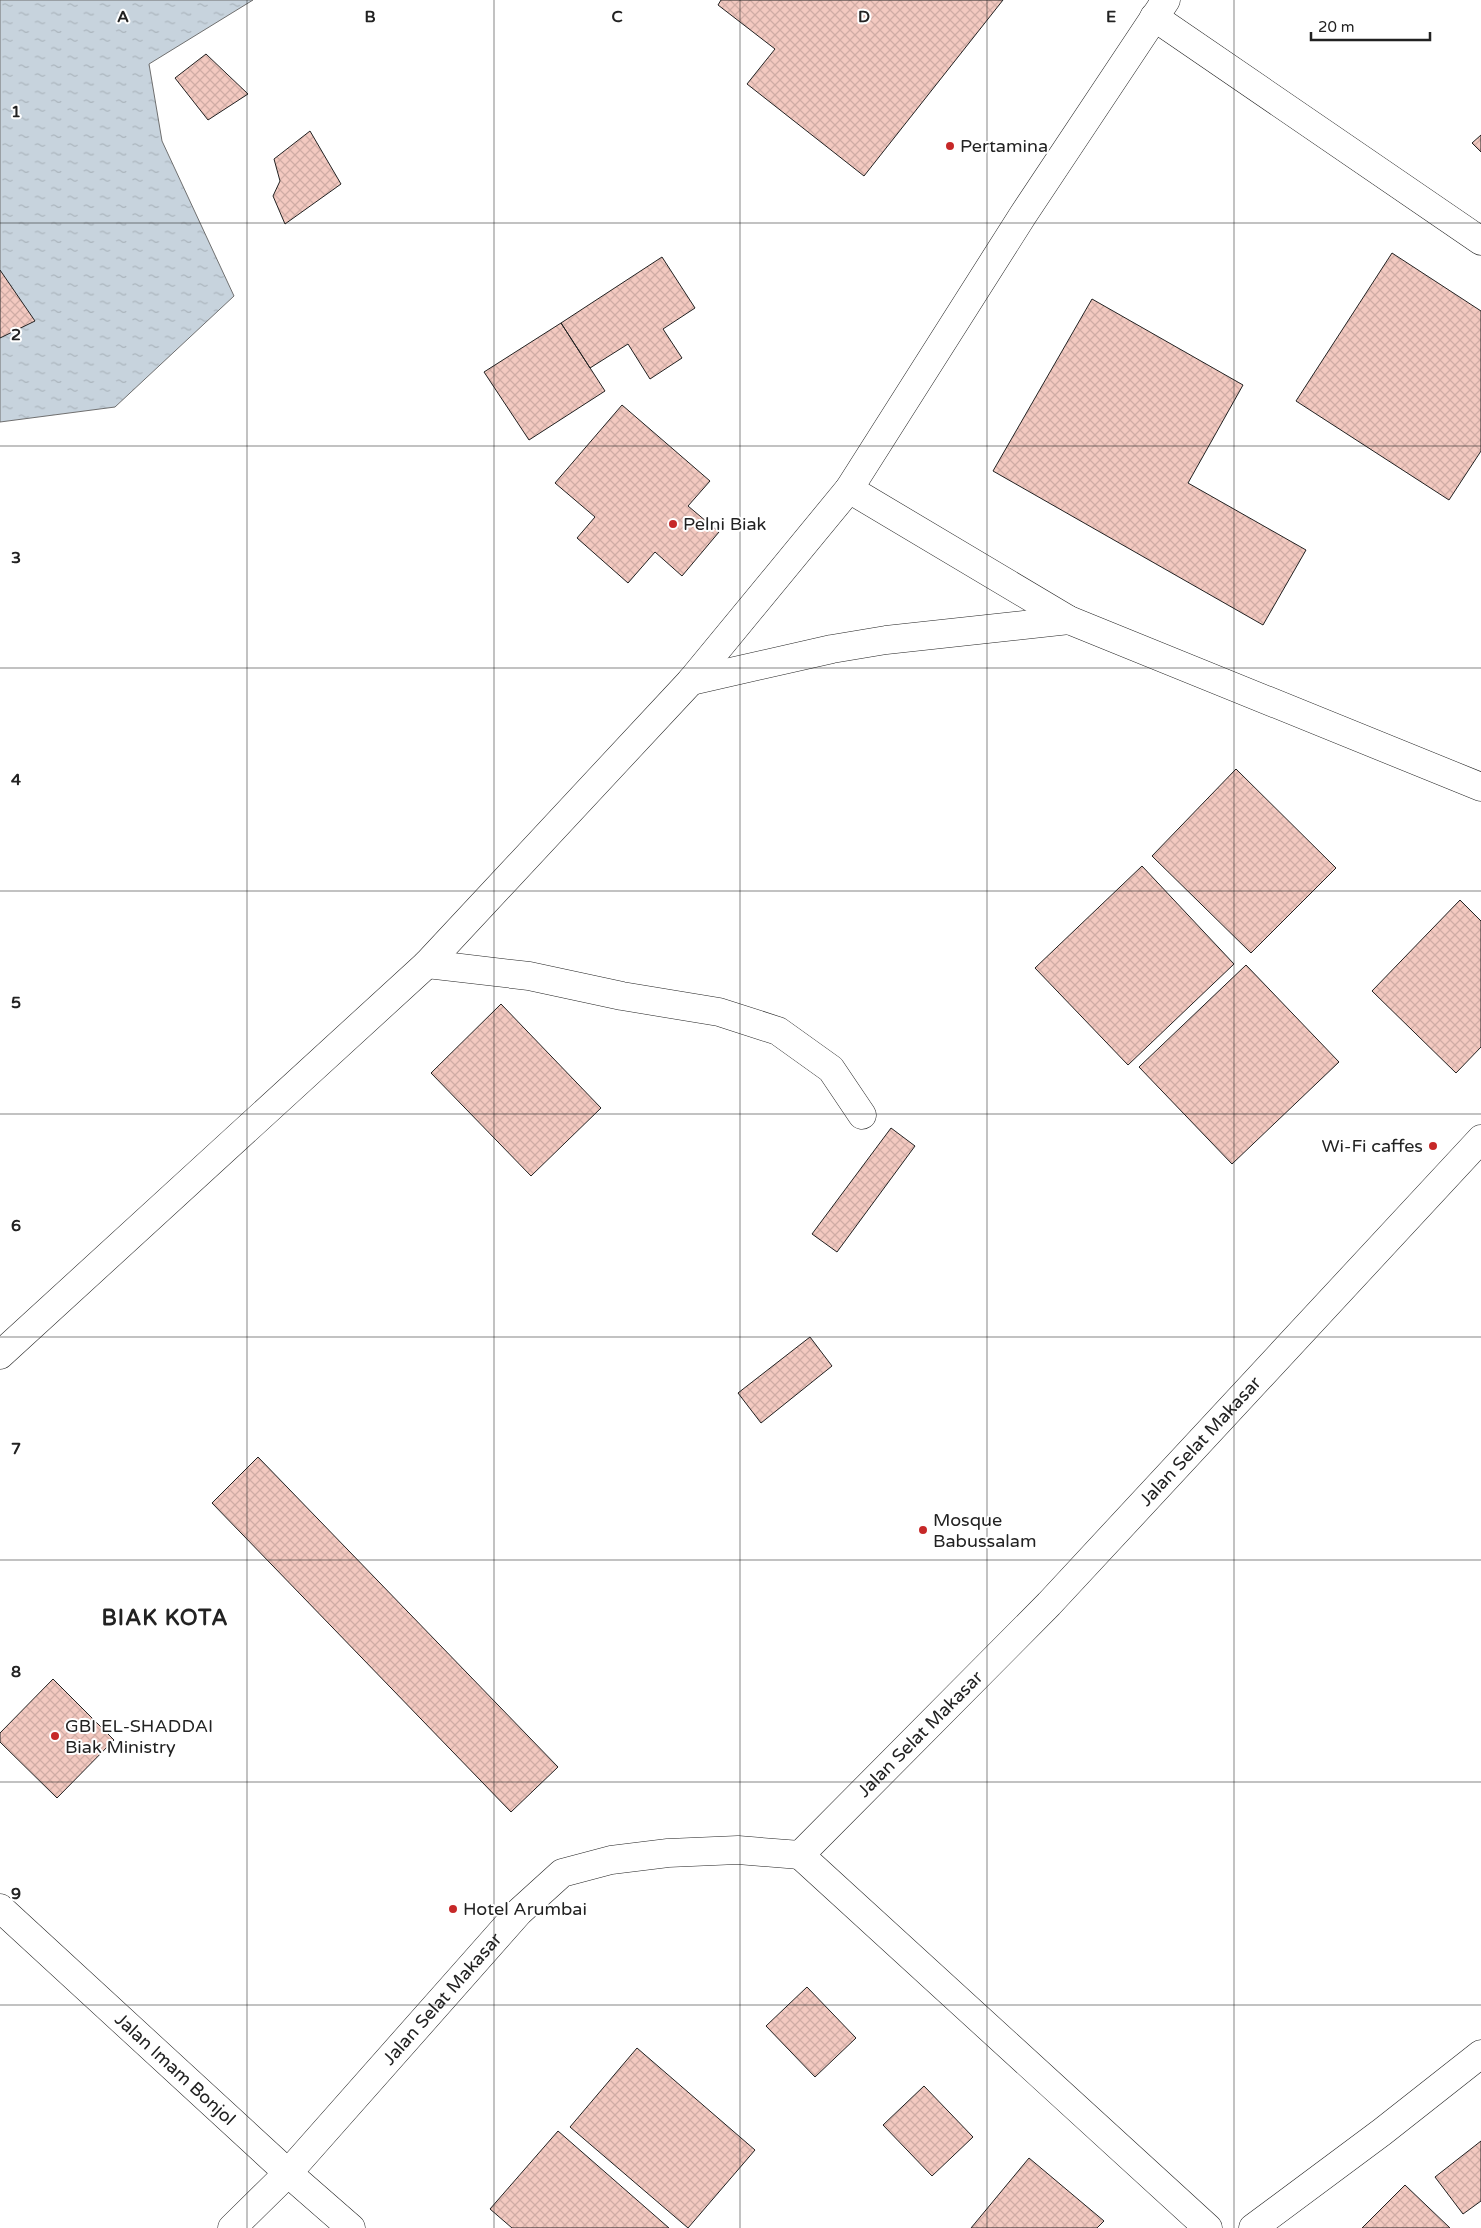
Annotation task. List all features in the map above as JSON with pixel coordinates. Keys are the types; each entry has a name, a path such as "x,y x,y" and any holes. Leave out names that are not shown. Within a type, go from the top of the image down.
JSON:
{"street":[{"path":"0,1355 427,964 691,680 849,489 1023,214 1160,9 1481,241"},
{"path":"849,489 1069,620 1481,788"},
{"path":"691,680 832,649 886,640 1069,620"},
{"path":"427,964 530,976 622,996 719,1012 778,1031 831,1069 862,1115"},
{"name":"Jalan Selat Makasar","path":"232,2228 288,2173 519,1912 562,1873 611,1860 668,1853 738,1850 800,1855 1050,1604 1481,1139"},
{"path":"800,1855 1208,2228"},
{"name":"Jalan Imam Bonjol","path":"0,1908 288,2173 351,2228"},
{"path":"1254,2228 1382,2132 1481,2054"}],"water":[{"path":"0,0 253,0 149,64 162,141 234,296 115,407 0,422"}],"building":[{"path":"721,0 1003,0 864,176 747,84 775,49 718,5"},
{"path":"206,54 248,94 208,120 175,78"},
{"path":"310,131 341,184 285,224 273,196 280,181 274,159"},
{"path":"1481,135 1481,152 1472,143"},
{"path":"1392,253 1481,311 1481,451 1449,500 1296,401"},
{"path":"662,257 695,308 663,329 682,358 650,379 628,344 590,368 561,323"},
{"path":"0,270 35,321 0,338"},
{"path":"1092,299 1243,385 1188,483 1306,550 1263,625 993,471"},
{"path":"561,323 605,391 529,440 484,372"},
{"path":"622,405 710,481 688,506 719,532 682,576 655,552 628,583 577,538 595,517 555,483"},
{"path":"1236,769 1336,868 1251,953 1152,856"},
{"path":"1142,866 1234,964 1128,1065 1035,968"},
{"path":"1460,900 1481,921 1481,1047 1456,1073 1372,991"},
{"path":"1246,965 1339,1062 1232,1164 1139,1067"},
{"path":"501,1004 601,1108 531,1176 431,1073"},
{"path":"891,1128 915,1146 837,1252 812,1234"},
{"path":"810,1337 832,1366 761,1423 738,1393"},
{"path":"258,1457 558,1767 511,1812 212,1503"},
{"name":"GBI EL-SHADDAI Biak Ministry","path":"53,1679 114,1740 57,1798 0,1742 0,1733"},
{"path":"807,1987 856,2038 815,2077 766,2026"},
{"path":"637,2048 755,2150 688,2228 570,2127"},
{"path":"924,2086 973,2137 932,2176 883,2125"},
{"path":"558,2131 669,2228 512,2228 490,2209"},
{"path":"1481,2141 1481,2201 1463,2214 1435,2177"},
{"path":"1029,2158 1104,2221 1097,2228 971,2228"},
{"path":"1405,2185 1450,2228 1362,2228"}],"place":[{"name":"Pertamina","path":"950,146"},
{"name":"Pelni Biak","path":"673,524"},
{"name":"Wi-Fi caffes","path":"1433,1146"},
{"name":"Mosque Babussalam","path":"923,1530"},
{"name":"GBI EL-SHADDAI Biak Ministry","path":"55,1736"},
{"name":"Hotel Arumbai","path":"453,1909"}],"district":[{"name":"BIAK KOTA","path":"165,1617"}]}
